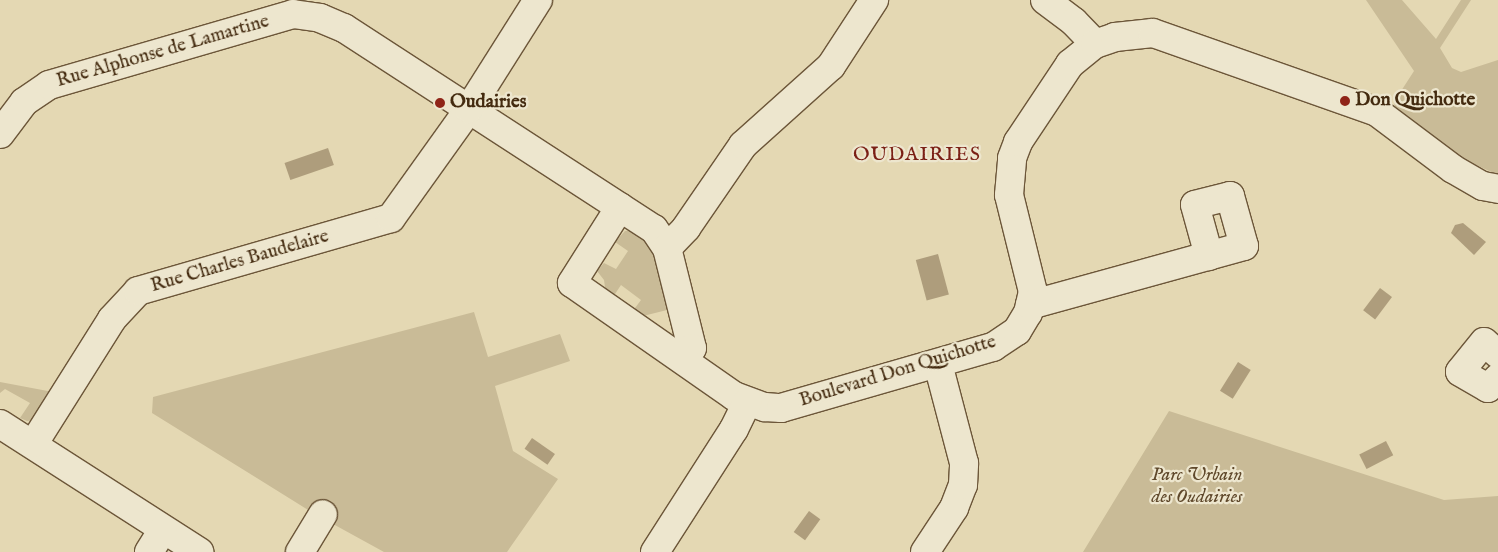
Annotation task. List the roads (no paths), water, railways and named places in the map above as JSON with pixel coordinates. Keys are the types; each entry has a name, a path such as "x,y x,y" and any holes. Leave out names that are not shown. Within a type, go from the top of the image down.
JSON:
{"street":[{"name":"Rue Charles Baudelaire","path":"34,443 112,319 138,291 391,218 469,109 538,0"},
{"path":"685,359 692,348 667,248 686,228 742,145 831,66 874,0"},
{"path":"1045,0 1074,22 1095,44"},
{"name":"Rue Alphonse de Lamartine","path":"0,134 24,102 49,85 293,14 320,18 344,28 654,229 667,248"},
{"name":"Boulevard Don Quichotte","path":"620,207 572,283 747,402 765,408 780,408 993,347 1017,331 1030,305 1033,292 1009,195 1012,158 1018,142 1070,64 1095,44 1133,33 1153,33 1377,112 1454,169 1483,186 1498,188"},
{"path":"1030,305 1209,256"},
{"path":"1498,354 1484,342 1460,372 1488,388 1498,378"},
{"path":"925,552 954,508 963,485 964,463 938,364"},
{"path":"655,552 734,429 747,402"},
{"path":"0,424 34,443 156,541 199,552"},
{"path":"300,552 323,514"}],"place":[{"name":"Don Quichotte","path":"1345,101"},
{"name":"Oudairies","path":"440,103"}],"district":[{"name":"OUDAIRIES","path":"917,154"}],"park label":[{"name":"Parc Urbain des Oudairies","path":"1197,487"}]}
